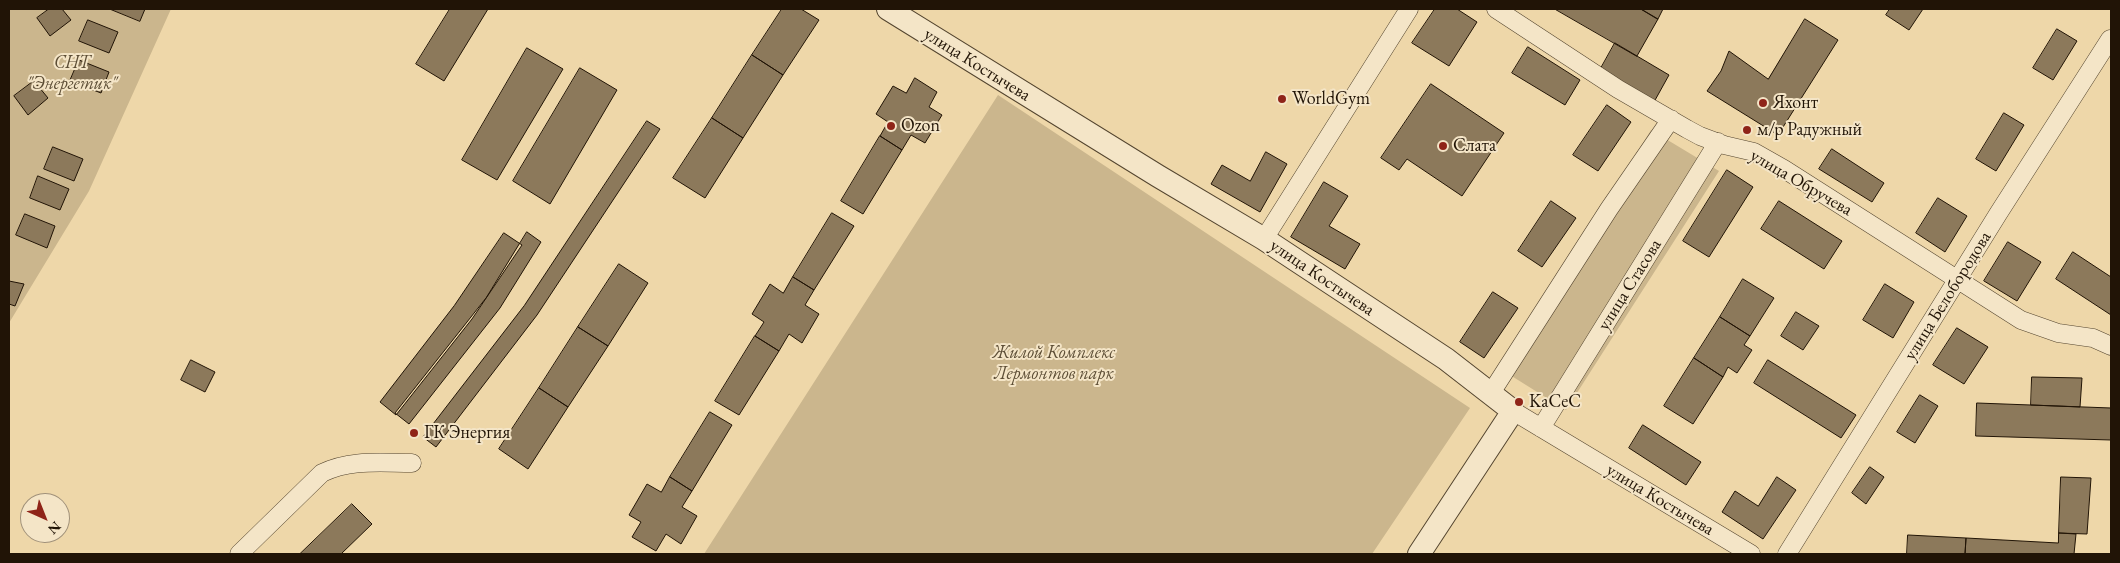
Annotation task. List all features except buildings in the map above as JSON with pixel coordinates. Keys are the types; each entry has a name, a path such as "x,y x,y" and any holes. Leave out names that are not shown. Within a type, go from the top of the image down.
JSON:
{"street":[{"name":"улица Костычева","path":"888,9 1158,176 1264,239 1446,359 1513,412 1751,554"},
{"path":"1264,239 1409,9"},
{"name":"улица Обручева","path":"1496,9 1618,89 1700,136 1754,152 1776,165 2021,320 2058,333 2093,338 2111,346"},
{"name":"улица Белобородова","path":"1787,554 1998,214 2110,39"},
{"path":"1492,394 1609,209 1671,119"},
{"name":"улица Стасова","path":"1542,428 1718,142"},
{"path":"1419,554 1513,412"},
{"path":"240,554 322,474 333,468 361,462 412,463"}],"green space":[{"name":"СНТ \"Энергетик\"","path":"9,9 171,9 89,191 9,323"},
{"name":"Жилой Комплекс Лермонтов парк","path":"998,95 1470,408 1372,554 704,554"},
{"path":"1651,130 1719,171 1566,410 1502,370"}],"place":[{"name":"WorldGym","path":"1282,99"},
{"name":"Яхонт","path":"1763,103"},
{"name":"Ozon","path":"891,126"},
{"name":"м/р Радужный","path":"1747,130"},
{"name":"Слата","path":"1443,146"},
{"name":"KaCeC","path":"1519,402"},
{"name":"ГК Энергия","path":"414,433"}]}
